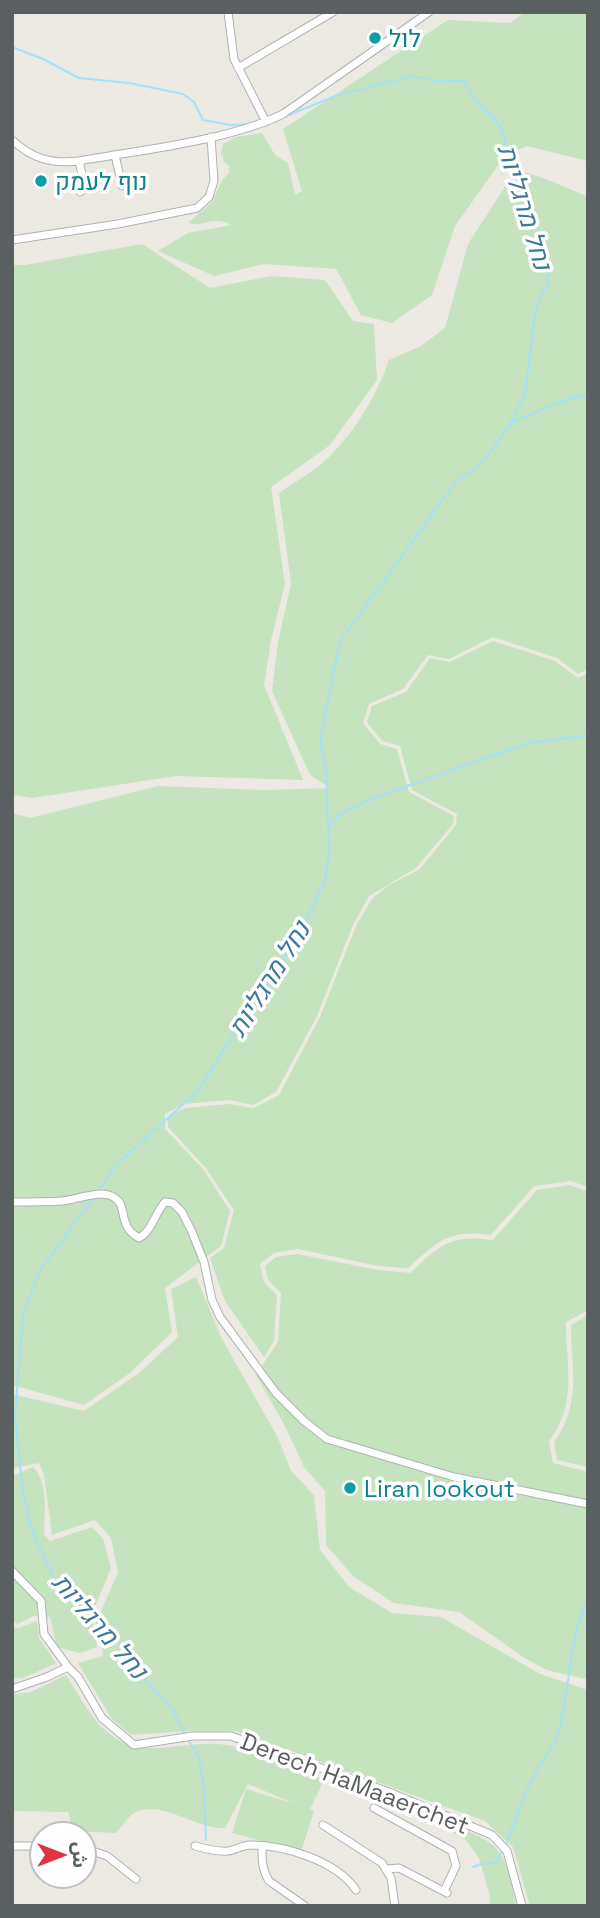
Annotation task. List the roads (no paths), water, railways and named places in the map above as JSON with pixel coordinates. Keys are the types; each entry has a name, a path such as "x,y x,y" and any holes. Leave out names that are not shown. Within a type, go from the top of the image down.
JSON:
{"street":[{"path":"229,12 230,46 238,68 266,122"},
{"path":"238,68 333,12"},
{"path":"12,140 24,150 46,161 79,162 211,137 266,122 283,114 429,12"},
{"path":"12,240 118,224 197,208 209,197 214,181 211,137"},
{"path":"116,155 122,186"},
{"path":"79,162 85,182 85,188 80,192"},
{"path":"12,1202 65,1201 104,1194 118,1200 124,1224 131,1234 139,1238 145,1235 159,1208 165,1202 173,1203 182,1212 192,1232 204,1262 212,1300 220,1317 276,1393 327,1439 454,1477 588,1504"},
{"name":"Derech HaMaaerchet","path":"12,1571 41,1601 44,1634 68,1667 79,1677 102,1718 134,1745 193,1736 232,1736 386,1791 492,1835 507,1851 522,1906"},
{"path":"12,1689 68,1667"},
{"path":"374,1808 452,1851 456,1866 446,1892 399,1868 387,1869"},
{"path":"323,1825 375,1857 387,1869 395,1906"},
{"path":"195,1846 222,1851 248,1845 290,1851 316,1860 345,1878 356,1890"},
{"path":"262,1847 263,1870 269,1881 305,1906"},
{"path":"98,1853 107,1856 136,1879"}],"waterway":[{"path":"12,47 43,59 79,78 129,83 183,94 194,102 203,120 231,125 249,124"},
{"name":"נחל מרגליות","path":"98,1192 117,1164 199,1090 235,1031 261,998 306,922 325,880 329,854 326,768 320,741 340,641 455,483 485,460 510,424 525,394 534,321 540,296 548,285 547,260 537,227 526,211 500,125 474,99 465,81 432,80 412,76 335,96 289,115"},
{"path":"510,423 575,396 588,396"},
{"path":"328,827 340,814 374,798 528,743 588,735"},
{"name":"נחל מרגליות","path":"94,1197 39,1272 23,1317 15,1415 22,1484 31,1528 54,1579 117,1642 172,1709 185,1734"},
{"path":"506,1844 527,1791 558,1733 577,1630 588,1599"},
{"name":"נחל מרגליות","path":"188,1739 199,1759 204,1787 206,1840"},
{"path":"473,1867 497,1863 503,1849"}],"place":[{"name":"לול","path":"375,38"},
{"name":"נוף לעמק","path":"41,181"},
{"name":"Liran lookout","path":"350,1488"}]}
